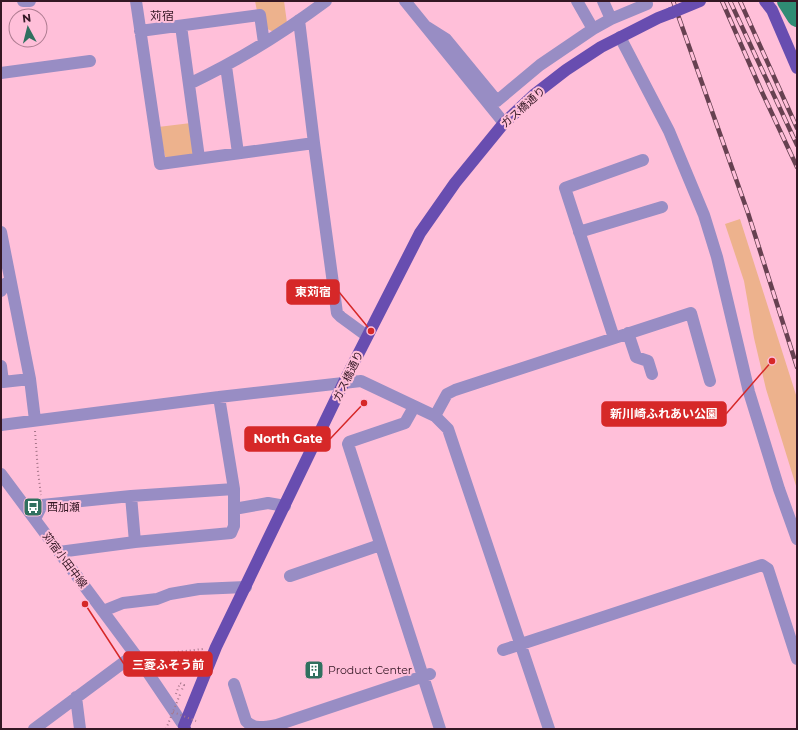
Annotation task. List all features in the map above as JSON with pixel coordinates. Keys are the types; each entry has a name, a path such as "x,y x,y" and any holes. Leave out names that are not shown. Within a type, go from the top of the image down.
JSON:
{"main road":[{"name":"ガス橋通り","path":"184,727 216,647 344,382 420,233 454,183 504,123 535,94 566,70 601,47 620,37 658,18 700,1"},
{"path":"769,6 797,68"}],"street":[{"path":"23,1 30,1"},
{"path":"136,1 160,164 314,143"},
{"path":"189,84 226,66 273,38 325,1"},
{"path":"405,1 504,123"},
{"path":"577,1 593,29"},
{"path":"603,1 611,19"},
{"path":"427,27 446,39 497,101 540,65 593,29 611,19 647,4"},
{"path":"140,31 260,15 264,43"},
{"path":"299,20 337,313 367,336"},
{"path":"180,26 199,158"},
{"path":"620,37 669,131 704,215 720,272 749,392 779,489 797,539"},
{"path":"1,73 90,61"},
{"path":"226,66 238,153"},
{"path":"614,338 565,188 643,160"},
{"path":"579,232 662,207"},
{"path":"1,232 30,379 35,420"},
{"path":"1,291 10,279"},
{"path":"435,416 447,394 455,390 691,313 710,381"},
{"path":"628,333 636,357 648,361 652,374"},
{"path":"1,366 3,382 30,379"},
{"path":"1,425 219,397 362,381 435,416 448,429 549,729"},
{"path":"59,552 135,542 231,533 234,526 234,489 219,397"},
{"path":"414,407 405,423 349,442 348,444 380,545 426,675 440,729"},
{"name":"苅宿小田中線","path":"1,474 137,657 184,727"},
{"path":"35,519 42,505 131,496 234,489"},
{"path":"131,496 135,542"},
{"path":"234,509 268,503 285,506"},
{"path":"290,576 380,545"},
{"path":"503,650 762,565 768,569 797,660"},
{"path":"103,611 123,603 157,599 170,594 205,589 246,587"},
{"path":"34,729 76,697 137,657"},
{"path":"234,684 246,721 250,726 257,728 277,725 426,675"},
{"path":"76,697 80,729"}],"path":[{"path":"35,420 38,472 42,505"},
{"path":"137,657 216,647"},
{"path":"166,729 184,685 180,683 177,691"},
{"path":"173,712 196,721"}],"shaded area":[{"path":"255,1 284,1 287,23 274,32 265,28 257,11"},
{"path":"191,123 195,153 192,156 166,160 158,127"},
{"path":"740,219 797,398 797,489 766,389 754,338 744,281 725,224"}],"waterway":[{"path":"787,1 797,17"}],"railway":[{"path":"673,1 748,213 797,367"},
{"path":"722,1 797,167"},
{"path":"730,1 797,145"},
{"path":"740,1 797,128"}],"place":[{"name":"東苅宿","path":"371,331"},
{"name":"新川崎ふれあい公園","path":"772,361"},
{"name":"North Gate","path":"364,403"},
{"name":"西加瀬","path":"33,507"},
{"name":"三菱ふそう前","path":"85,604"},
{"name":"Product Center","path":"314,670"}],"district":[{"name":"苅宿","path":"162,15"}]}
